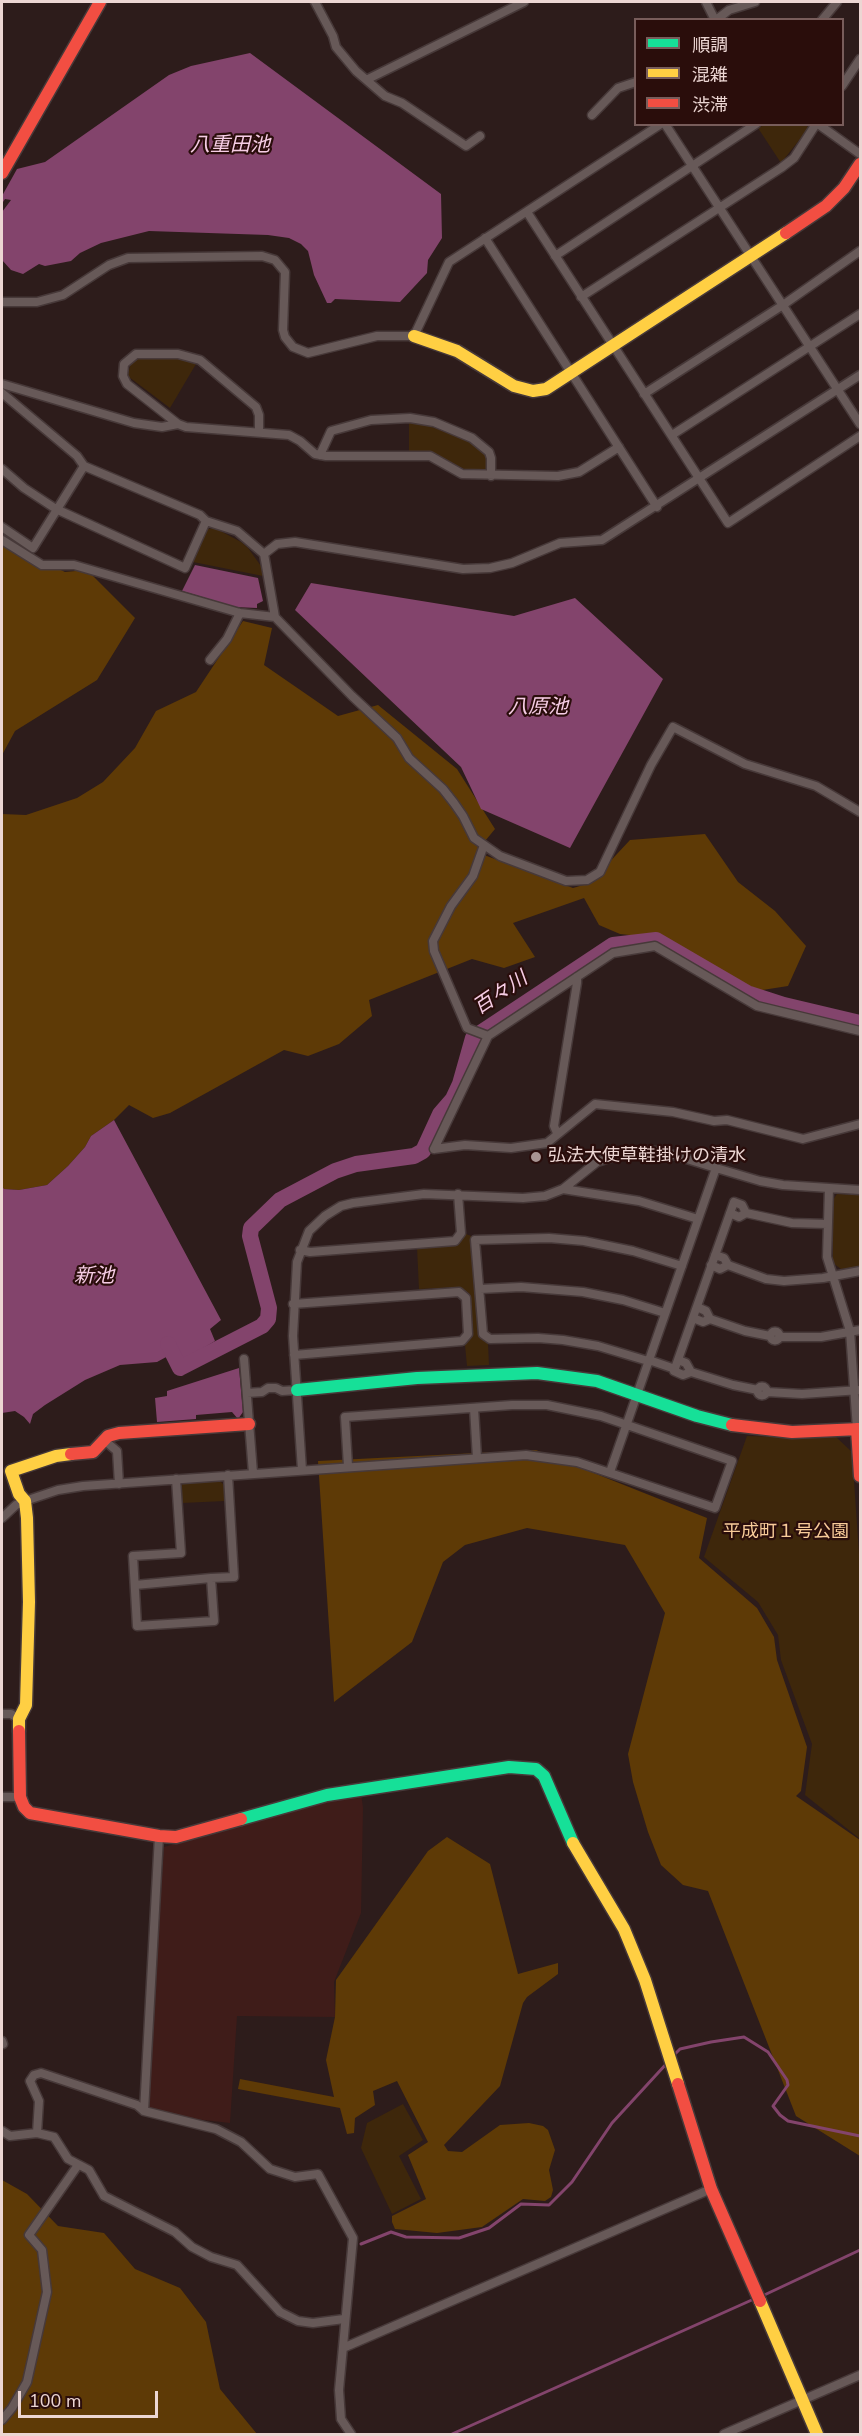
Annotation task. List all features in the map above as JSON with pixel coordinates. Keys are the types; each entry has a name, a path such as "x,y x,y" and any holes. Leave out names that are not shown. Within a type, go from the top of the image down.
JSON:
{"street":[{"path":"2,173 100,2"},
{"path":"315,2 333,36 336,47 356,71 385,96 402,103 466,146 480,136"},
{"path":"368,80 524,2"},
{"path":"706,2 715,18"},
{"path":"719,18 729,10 755,2"},
{"path":"824,18 837,2"},
{"path":"844,84 861,59"},
{"path":"592,115 618,88 634,83"},
{"path":"414,336 449,262 660,126"},
{"path":"664,126 693,166 861,424"},
{"path":"555,256 753,126"},
{"path":"581,297 720,209 794,158 816,126"},
{"path":"820,126 861,154"},
{"path":"2,302 38,302 63,295 109,265 128,258 262,256 275,260 285,272 283,330 285,337 294,347 308,353 377,336 414,336 457,351 514,386 524,390 539,391 572,374 826,206 844,188 861,164"},
{"path":"526,212 728,523 861,436"},
{"path":"485,238 657,507"},
{"path":"644,394 783,305 861,251"},
{"path":"672,435 861,314"},
{"path":"259,432 259,415 256,408 200,360 178,354 136,354 129,358 123,369 125,381 186,428 289,435 320,455 430,456 462,474 567,476 583,470 619,447"},
{"path":"264,554 277,544 294,542 463,568 490,568 520,560 560,543 595,542 608,538 861,375"},
{"path":"2,384 134,423 162,426 178,424"},
{"path":"2,393 77,456 84,466 200,515 206,521 237,531 264,554 275,617 352,696 397,738 410,758 448,796 464,816 474,838 500,856 566,881 587,880 600,872 651,765 674,727 745,764 816,786 861,812"},
{"path":"320,455 331,431 371,420 410,418 434,423 472,438 489,452 491,476"},
{"path":"2,526 33,548 84,466"},
{"path":"2,469 24,488 56,509 185,568 206,521"},
{"path":"2,540 42,565 74,565 240,613 275,617"},
{"path":"210,660 227,639 240,613"},
{"path":"484,845 473,876 451,906 433,941 434,951 466,1028 488,1036"},
{"path":"861,1031 757,1006 655,946 613,952 488,1036 434,1149 465,1145 511,1148 547,1143 596,1104 673,1112 714,1121 727,1120 803,1139 861,1124"},
{"path":"557,1133 554,1126 576,977"},
{"path":"302,1470 294,1355 293,1304 297,1262 304,1240 315,1224 341,1206 424,1194 531,1198 545,1196 563,1189 597,1162 632,1151 661,1151 767,1182 861,1190"},
{"path":"610,1472 716,1168"},
{"path":"829,1188 827,1257 850,1331 858,1391 861,1476"},
{"path":"563,1189 639,1201 698,1219"},
{"path":"300,1250 310,1252 455,1241 461,1233 458,1194"},
{"path":"827,1224 792,1223 746,1213 742,1205 734,1202 674,1371 683,1375 691,1372 762,1391 802,1394 858,1391"},
{"path":"676,1364 649,1360 579,1342 538,1338 490,1339 483,1334 475,1240 510,1237 584,1241 633,1251 682,1266"},
{"path":"715,1255 724,1258 728,1265 766,1279 784,1281 861,1271"},
{"path":"711,1265 720,1269 728,1265"},
{"path":"480,1289 521,1287 583,1292 623,1300 665,1313"},
{"path":"293,1304 459,1292 465,1298 468,1334 462,1341 294,1355"},
{"path":"697,1307 706,1311 710,1319"},
{"path":"693,1318 703,1322 710,1319 745,1331 775,1337 821,1337 861,1330"},
{"path":"244,1359 253,1473"},
{"path":"247,1393 262,1392 268,1388 282,1391 417,1378 537,1373 584,1378 697,1416 747,1428 792,1432 859,1429"},
{"path":"2,1518 16,1505 69,1487 348,1466 539,1456 577,1462 715,1508 732,1461 626,1424 592,1414 547,1406 474,1408 345,1417 348,1466"},
{"path":"474,1408 477,1458"},
{"path":"249,1424 119,1432 104,1440 93,1452 56,1456 11,1471 19,1494 26,1501 28,1592 26,1705 19,1719 20,1797 24,1807 30,1813 176,1837 327,1795 509,1767 537,1769 544,1776 573,1844 624,1929 645,1980 711,2189 817,2434"},
{"path":"104,1440 117,1451 119,1484"},
{"path":"135,1585 234,1577 228,1475"},
{"path":"176,1479 181,1553 133,1556 137,1626 214,1621 211,1578"},
{"path":"2,1714 11,1714 19,1719"},
{"path":"2,1797 20,1797"},
{"path":"144,2111 159,1836"},
{"path":"37,2133 39,2101 30,2081 34,2075 41,2073 138,2105 144,2111 216,2129 241,2142 270,2169 295,2177 318,2174 353,2238 339,2390 341,2419 351,2434"},
{"path":"2,2130 10,2136 37,2133 54,2137 68,2158 89,2170 104,2196 175,2232 192,2247 211,2258 237,2265 280,2312 298,2321 313,2323 344,2319"},
{"path":"2,2420 27,2382 47,2292 42,2250 29,2235 78,2165"},
{"path":"343,2348 711,2189"},
{"path":"724,2434 861,2375"}],"shaded area":[{"path":"2,541 65,572 87,570 135,618 97,680 15,731 2,755"},
{"path":"243,621 272,628 264,665 338,716 378,705 457,769 495,829 476,852 573,888 590,883 630,840 705,834 738,882 775,911 806,946 788,986 756,991 725,987 659,938 620,934 599,925 584,898 513,923 535,957 504,968 472,959 369,1000 372,1016 339,1044 308,1056 284,1050 170,1113 153,1118 129,1105 114,1120 91,1136 85,1147 68,1166 47,1185 19,1190 4,1189 2,1186 2,814 26,815 77,798 103,782 135,748 156,711 196,692"},
{"path":"536,1450 707,1518 699,1558 757,1608 774,1637 777,1660 807,1747 801,1791 796,1796 860,1840 860,2156 796,2116 708,1891 683,1885 661,1865 648,1832 633,1782 628,1754 665,1613 625,1545 527,1528 465,1545 443,1562 412,1642 334,1702 318,1461"},
{"path":"361,1793 363,1808 361,1913 334,1982 335,2017 237,2016 230,2123 186,2118 147,2108 164,1847"},
{"path":"447,1837 490,1864 518,1974 558,1963 558,1974 527,1997 523,2003 500,2086 444,2145 448,2151 462,2152 500,2125 529,2123 543,2126 548,2130 555,2150 549,2170 553,2190 551,2197 545,2201 523,2199 482,2227 437,2233 395,2229 392,2222 392,2216 426,2199 408,2155 428,2142 397,2081 373,2091 375,2105 355,2118 354,2133 347,2134 340,2108 238,2089 240,2079 334,2097 326,2060 335,2017 336,1980 428,1851"},
{"path":"2,2180 27,2194 58,2226 104,2233 135,2269 180,2288 206,2322 220,2389 257,2434 2,2434"}],"green space":[{"path":"762,126 807,126 808,129 781,163 758,128"},
{"path":"138,359 182,359 196,364 170,408 129,377 131,363"},
{"path":"409,422 429,426 467,440 483,452 488,459 487,467 482,472 470,472 433,453 409,451"},
{"path":"215,528 248,548 261,566 263,576 193,562 208,529"},
{"path":"837,1194 860,1195 860,1267 841,1269 833,1263 833,1200"},
{"path":"466,1234 471,1236 479,1336 488,1344 489,1365 467,1366 465,1345 473,1336 470,1294 460,1287 419,1289 417,1247 457,1245"},
{"name":"平成町１号公園","path":"747,1436 836,1437 852,1452 860,1568 860,1839 805,1795 812,1744 781,1660 778,1635 758,1602 704,1557"},
{"path":"219,1480 224,1485 225,1501 182,1503 181,1486 185,1482"},
{"path":"403,2104 423,2140 399,2156 421,2199 392,2214 361,2148 367,2123"}],"water":[{"name":"八重田池","path":"250,53 441,194 442,238 428,260 427,273 400,302 335,299 327,303 314,275 308,251 301,244 289,238 268,235 149,231 101,243 80,253 71,261 45,266 39,264 23,274 11,270 2,260 2,212 11,200 5,199 3,202 2,196 17,169 45,162 169,75 191,66"},
{"path":"195,565 258,578 263,601 257,604 257,608 235,607 182,591"},
{"name":"八原池","path":"311,583 514,616 575,598 663,679 570,848 481,809 461,767 295,610"},
{"name":"新池","path":"114,1120 221,1320 210,1329 215,1341 174,1366 168,1356 157,1362 120,1365 85,1380 45,1405 33,1414 30,1424 15,1411 2,1413 2,1186 4,1189 19,1190 47,1185 68,1166 85,1147 91,1136"},
{"path":"239,1368 243,1412 238,1419 232,1412 196,1415 196,1419 157,1422 155,1398 167,1396 167,1391"}],"waterway":[{"name":"百々川","path":"168,1344 180,1368 262,1326 268,1319 269,1308 250,1236 251,1228 280,1200 335,1171 356,1164 414,1156 423,1151 440,1114 453,1099 460,1084 473,1038 613,945 656,940 747,993 784,1005 860,1023"},
{"path":"672,2057 680,2049 744,2037 768,2052 787,2080 788,2085 773,2106 780,2115 788,2121 860,2136"},
{"path":"361,2244 391,2232 406,2237 459,2238 489,2228 521,2204 549,2205 572,2182 612,2123 668,2062"},
{"path":"760,2297 860,2250"},
{"path":"452,2434 754,2299"}],"traffic: fast":[{"path":"297,1390 417,1378 537,1373 597,1381 697,1416 732,1425"},
{"path":"241,1819 327,1795 509,1767 536,1769 544,1776 573,1843"}],"traffic: slow":[{"path":"414,336 457,351 514,386 533,391 546,389 786,233"},
{"path":"19,1731 19,1719 26,1705 29,1602 27,1518 25,1501 19,1494 11,1471 56,1456 71,1454"},
{"path":"573,1843 624,1929 645,1980 678,2084"},
{"path":"760,2301 817,2434"}],"traffic: jam":[{"path":"2,173 100,2"},
{"path":"786,233 826,206 844,188 860,164"},
{"path":"71,1454 93,1452 108,1436 119,1433 249,1424"},
{"path":"732,1425 792,1432 860,1429"},
{"path":"857,1429 860,1476"},
{"path":"19,1731 20,1797 24,1807 30,1813 176,1837 241,1819"},
{"path":"678,2084 711,2189 760,2301"}],"place":[{"name":"弘法大使草鞋掛けの清水","path":"536,1157"}]}
